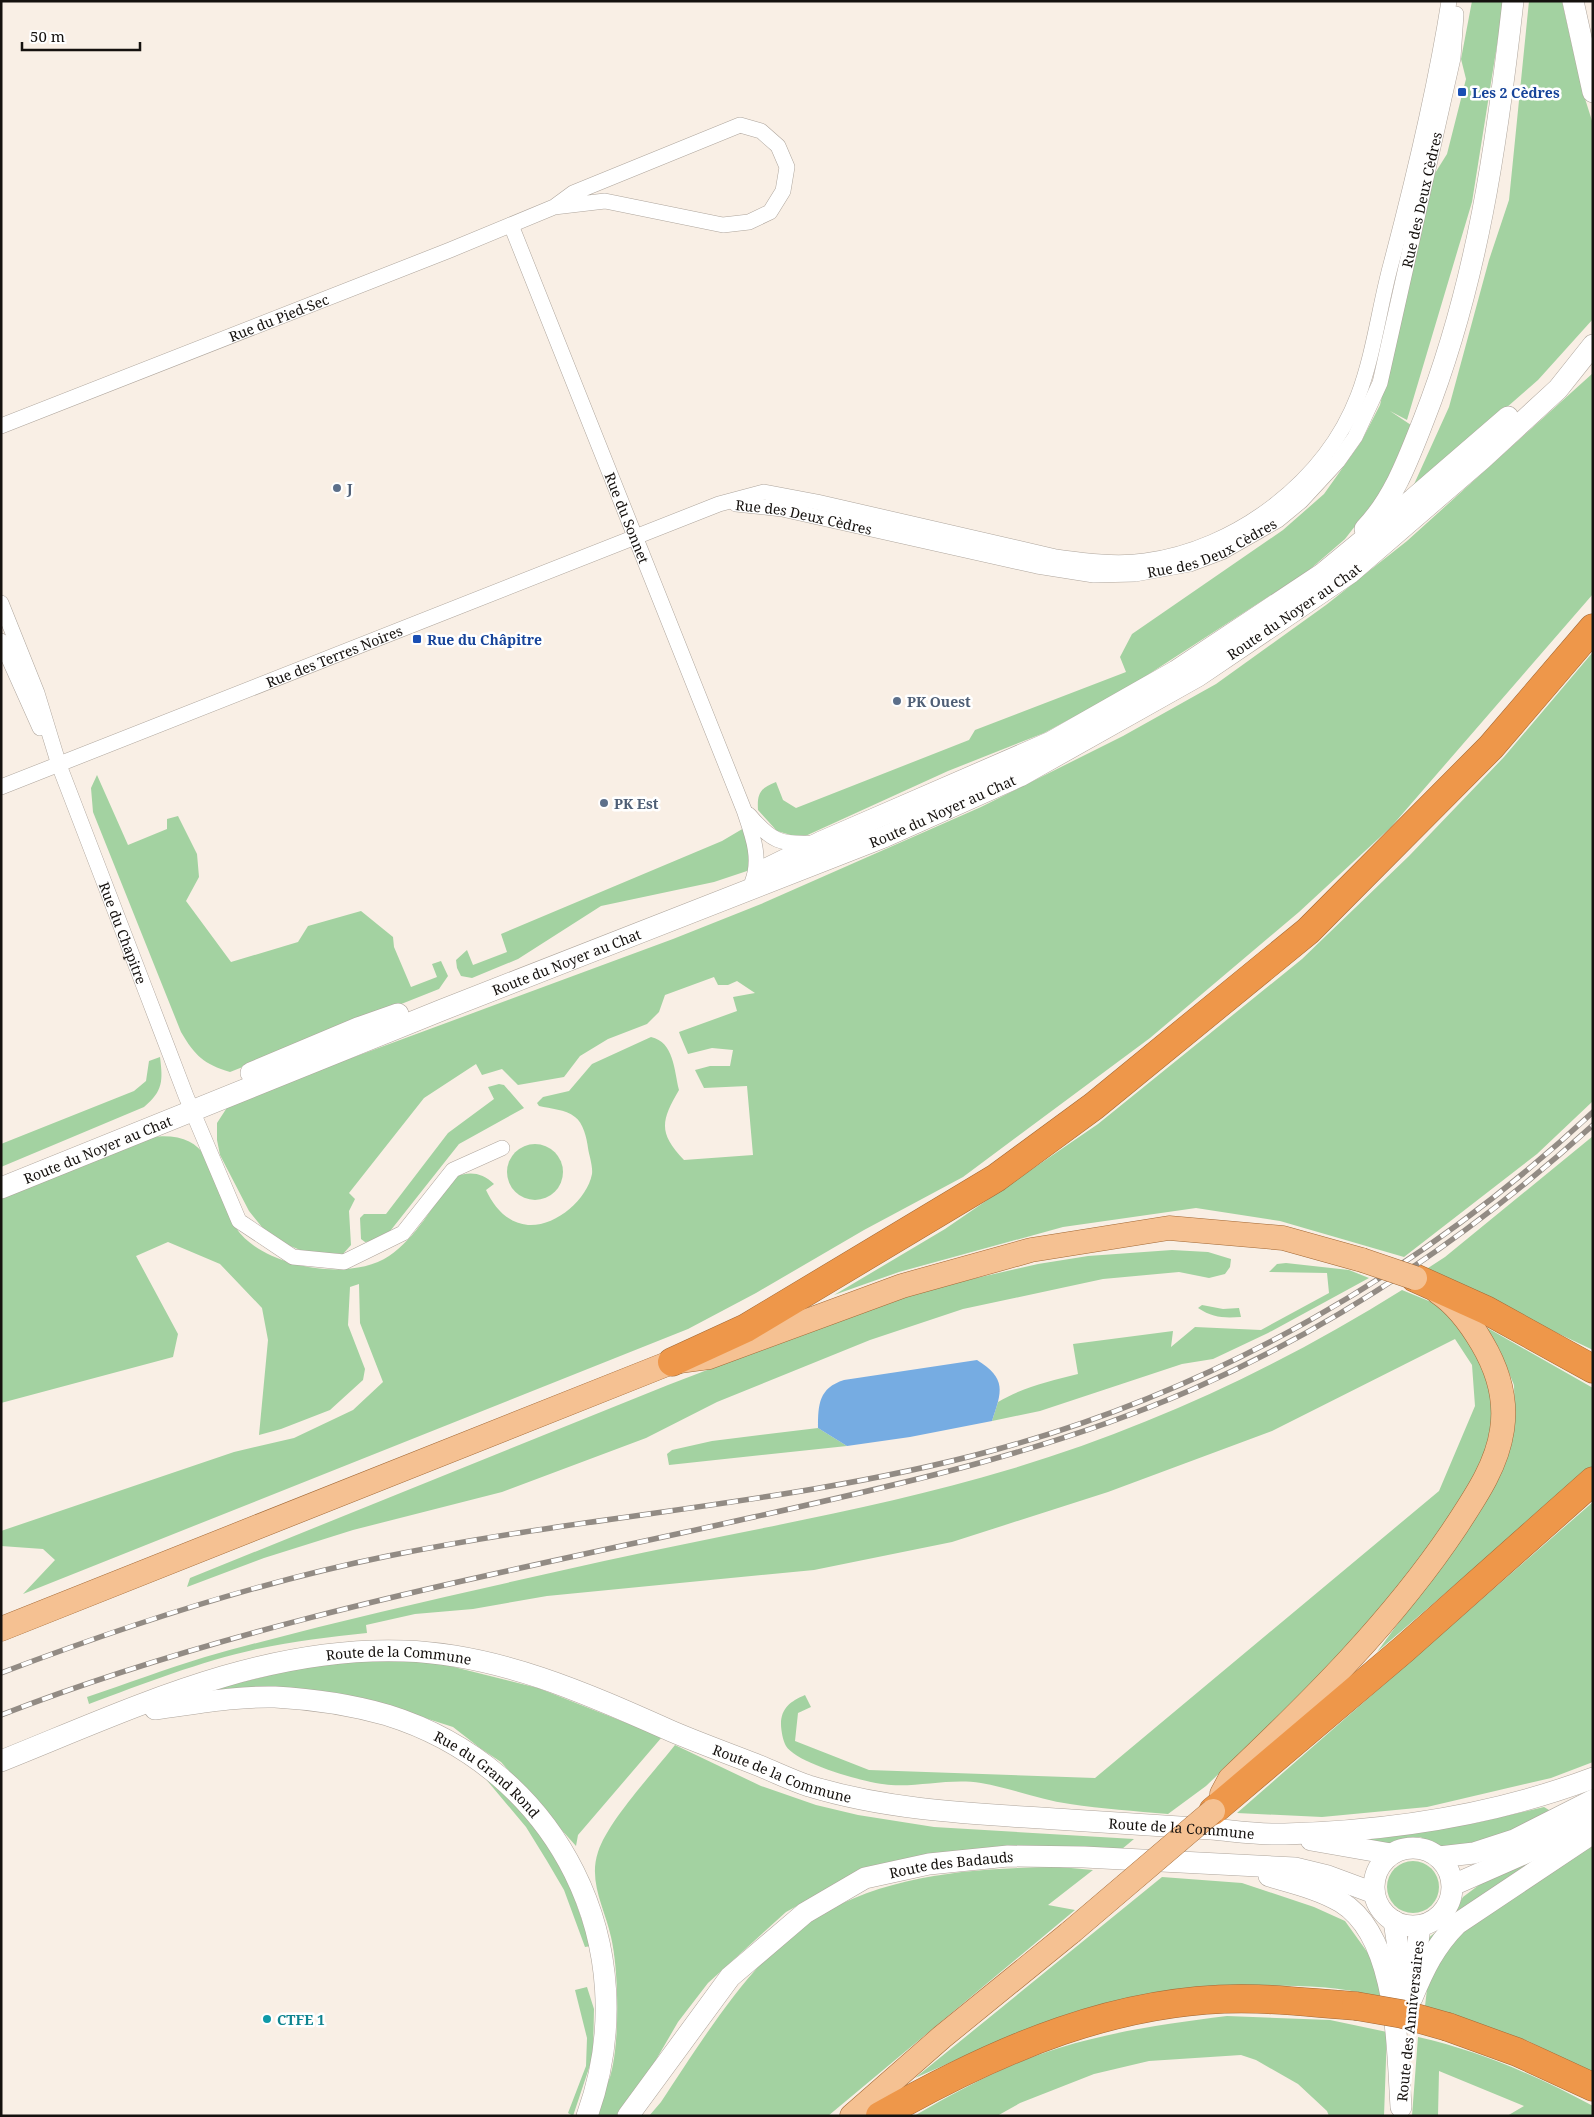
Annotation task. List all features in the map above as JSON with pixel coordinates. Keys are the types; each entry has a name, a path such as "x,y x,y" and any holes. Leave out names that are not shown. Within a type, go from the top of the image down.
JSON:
{"highway":[{"path":"672,1362 746,1328 996,1178 1144,1066 1308,931 1491,747 1593,628"},
{"path":"1415,1278 1486,1310 1593,1369"},
{"path":"1213,1811 1404,1649 1593,1481"},
{"path":"880,2116 937,2084 1002,2053 1050,2034 1125,2013 1182,2003 1223,2000 1258,1999 1356,2006 1402,2014 1448,2027 1517,2052 1593,2087"}],"main road":[{"path":"1322,574 1372,522 1405,469 1437,385 1474,262 1492,166 1513,1"},
{"path":"1573,1 1593,92"},
{"path":"1580,38 1582,1"},
{"name":"Route du Noyer au Chat","path":"752,882 821,842 1051,742 1176,671 1322,574 1428,486 1532,395 1593,338"},
{"name":"Route du Noyer au Chat","path":"1,1188 191,1106 358,1028 438,1000 532,960 884,837 1020,776 1198,676 1350,573 1482,460 1558,389 1593,345"},
{"name":"Route du Noyer au Chat","path":"1,1178 191,1106"},
{"path":"1,1629 672,1362 709,1357 902,1286 1031,1250 1169,1228 1283,1238 1362,1260 1415,1278 1448,1299 1474,1330 1497,1372 1502,1390 1504,1411 1502,1432 1492,1463 1478,1493 1428,1569 1311,1702 1230,1780 1213,1811 1071,1932 942,2037 852,2116"},
{"name":"Route de la Commune","path":"1,1761 195,1684 267,1664 335,1651 402,1651 448,1654 543,1679 606,1701 673,1732 809,1786 887,1804 953,1812 1282,1834 1379,1827 1448,1817 1556,1792 1593,1778"},
{"name":"Rue du Grand Rond","path":"123,1713 226,1700 275,1697 335,1704 386,1715 431,1732 471,1755 511,1786 549,1829 572,1866 594,1923 602,1958 607,2010 606,2044 587,2116"},
{"path":"1439,1857 1474,1853 1514,1840 1593,1800"},
{"path":"1453,1885 1528,1852 1593,1819"},
{"path":"1412,1998 1430,1955 1442,1939 1458,1924 1593,1833"},
{"path":"1282,1834 1391,1854"},
{"path":"1415,1848 1428,1850 1439,1857 1448,1870 1453,1885 1452,1896 1440,1916 1420,1926 1402,1925 1384,1914 1374,1894 1377,1871 1391,1854 1403,1849 1415,1848"},
{"name":"Route des Badauds","path":"628,2116 730,1977 805,1913 865,1878 929,1864 1008,1856 1084,1857 1220,1862 1295,1868 1328,1876 1374,1894"},
{"path":"1220,1862 1311,1888 1342,1902 1365,1926 1381,1955 1396,2031 1400,2111"},
{"path":"1394,1921 1399,1954 1400,1994 1396,2031"},
{"name":"Route des Anniversaires","path":"1400,2111 1420,1926"}],"street":[{"name":"Rue des Deux Cèdres","path":"720,504 764,492 827,504 1056,557 1116,563 1146,561 1197,548 1257,518 1294,488 1319,461 1341,430 1358,397 1369,365 1388,272 1419,154 1450,1"},
{"name":"Rue des Deux Cèdres","path":"720,504 782,509 1037,566 1094,575 1135,574 1190,564 1222,552 1278,520 1301,501 1338,461 1354,436 1380,383 1453,58 1456,1"},
{"path":"740,125 761,131 778,146 787,167 783,192 770,212 749,222 723,225 605,202 554,207 574,193 740,125"},
{"name":"Rue du Pied-Sec","path":"1,426 554,207"},
{"name":"Rue du Sonnet","path":"511,225 744,810 756,848 752,882"},
{"name":"Rue des Terres Noires","path":"1,788 720,504"},
{"name":"Rue du Chapitre","path":"1,603 37,693 59,765 191,1106 239,1222 292,1257 344,1262 403,1233 453,1170 502,1148"},
{"name":"Rue du Chapitre","path":"1,641 24,696 59,765"},
{"name":"Rue du Sonnet","path":"744,810 765,833 782,842 821,842"},
{"path":"1,1772 32,1749"}],"green space":[{"path":"1472,1 1504,1 1472,202 1407,420 1390,411 1411,425 1383,490 1345,539 1308,571 1129,687 1044,733 948,771 801,838 777,831 758,810 758,800 761,792 771,784 776,782 783,800 796,808 969,740 975,730 1126,672 1120,657 1132,634 1283,530 1324,494 1361,442 1380,405 1432,178 1447,154 1466,79 1461,59"},
{"path":"1529,1 1562,1 1581,86 1593,124 1593,319 1538,380 1411,491 1449,407 1489,260 1509,200"},
{"path":"1593,373 1593,594 1391,827 1299,912 1150,1038 963,1177 864,1230 756,1293 688,1329 23,1594 55,1560 43,1549 1,1546 1,1531 234,1452 294,1438 353,1410 383,1382 360,1323 359,1284 350,1287 348,1325 365,1369 363,1380 330,1410 281,1429 259,1435 268,1340 262,1308 220,1264 168,1242 136,1256 178,1334 173,1357 1,1403 1,1196 150,1137 169,1136 183,1139 203,1153 215,1176 236,1228 248,1242 265,1253 307,1267 352,1268 372,1264 389,1256 408,1240 454,1177 470,1173 485,1177 494,1184 486,1190 497,1208 508,1218 520,1224 528,1225 549,1222 559,1217 577,1202 589,1184 592,1171 586,1136 578,1119 567,1112 539,1106 537,1103 543,1097 569,1091 592,1064 651,1037 659,1040 669,1051 674,1066 679,1090 669,1110 665,1126 666,1134 676,1151 684,1160 753,1155 747,1086 704,1088 695,1070 710,1066 730,1066 733,1050 712,1048 688,1054 679,1032 737,1011 733,997 755,993 737,981 728,985 718,985 714,977 665,995 659,1012 647,1024 608,1039 580,1056 564,1077 518,1085 502,1069 482,1075 476,1064 424,1098 349,1193 355,1199 349,1211 351,1245 343,1254 305,1252 288,1245 266,1232 249,1211 220,1155 217,1140 217,1123 230,1103 673,939 761,904 981,807 1123,736 1216,684 1326,605 1407,541"},
{"path":"1593,652 1593,1101 1537,1154 1404,1257 1280,1221 1196,1208 1063,1227 899,1272 834,1295 945,1229 1098,1124 1302,959 1409,856 1504,757"},
{"path":"97,775 128,845 167,829 167,819 178,816 197,854 199,877 186,901 231,962 298,942 308,926 361,911 393,937 394,947 411,987 437,977 432,964 441,961 448,976 439,989 230,1072 213,1066 196,1053 181,1032 93,812 91,788"},
{"path":"744,828 748,845 750,870 714,882 601,906 518,959 472,978 461,976 456,960 467,950 473,965 507,952 501,934 722,841"},
{"path":"160,1057 160,1085 155,1096 144,1107 1,1167 1,1144 134,1091 146,1081 149,1061"},
{"path":"499,1084 504,1085 524,1108 459,1144 387,1235 376,1241 365,1242 361,1239 360,1218 364,1214 386,1214 448,1133 494,1099 488,1087"},
{"path":"1593,1136 1593,1350 1425,1270 1445,1257"},
{"path":"530,1144 540,1144 555,1152 561,1161 563,1172 561,1183 555,1192 540,1200 530,1200 519,1195 512,1188 507,1177 507,1167 512,1156 519,1149"},
{"path":"1172,1250 1208,1252 1231,1259 1230,1267 1225,1274 1209,1278 1179,1272 1103,1279 963,1309 870,1340 717,1402 646,1438 502,1492 353,1530 264,1558 187,1587 190,1578 668,1385 906,1294 1038,1264 1088,1256"},
{"path":"1286,1263 1349,1270 1369,1278 1268,1333 1213,1359 1182,1364 1040,1411 992,1421 998,1402 1007,1397 1037,1385 1078,1374 1073,1344 1173,1331 1171,1347 1195,1327 1261,1330 1329,1293 1327,1273 1269,1272 1277,1264"},
{"path":"1402,1290 1441,1306 1476,1343 1496,1411 1492,1444 1438,1539 1403,1587 1308,1688 1206,1786 1168,1814 1070,1804 981,1783 947,1782 891,1785 867,1781 818,1766 793,1753 784,1741 781,1718 788,1706 805,1695 811,1707 798,1713 795,1741 869,1770 1095,1778 1439,1491 1475,1406 1472,1365 1455,1339 1272,1431 1108,1492 952,1542 814,1570 547,1596 473,1609 415,1614 366,1625 367,1633 298,1641 236,1654 172,1674 89,1704 87,1697 160,1672 205,1657 304,1631 404,1606 604,1561 860,1508 961,1483 1062,1453 1212,1393 1309,1344"},
{"path":"1202,1305 1223,1309 1239,1308 1241,1317 1214,1316 1198,1308"},
{"path":"1484,1326 1593,1388 1593,1466 1377,1652 1480,1512 1506,1461 1515,1425 1514,1385 1499,1349"},
{"path":"818,1428 847,1446 669,1465 667,1454 672,1450 712,1441"},
{"path":"1593,1502 1593,1762 1551,1778 1427,1807 1322,1817 1237,1813"},
{"path":"382,1659 442,1664 538,1688 662,1737 578,1835 576,1846 501,1762 453,1727 394,1708 210,1690 325,1662"},
{"path":"675,1745 761,1786 816,1805 858,1815 934,1827 1134,1839 1122,1849 868,1867 786,1912 708,1983 678,2022 646,2077 618,2116 594,2116 610,2077 616,2046 617,2027 617,1987 614,1951 598,1895 595,1863 603,1840 611,1826 632,1797"},
{"path":"479,1771 531,1820 568,1880 591,1946 585,1947 564,1890 526,1827"},
{"path":"1544,1807 1549,1810 1548,1816 1486,1843 1445,1848 1420,1837 1383,1846 1352,1838 1476,1823"},
{"path":"1565,1844 1425,1957 1426,1940 1449,1921 1463,1897 1479,1885"},
{"path":"1593,1845 1593,2074 1528,2041 1425,2006 1428,1981 1441,1951 1468,1926"},
{"path":"1413,1861 1423,1863 1431,1869 1437,1877 1439,1887 1437,1897 1431,1905 1423,1911 1413,1913 1403,1911 1395,1905 1389,1897 1387,1887 1389,1877 1395,1869 1403,1863"},
{"path":"1060,1867 1093,1870 1048,1905 1075,1910 828,2116 649,2116 661,2102 708,2031 744,1983 783,1941 804,1925 833,1908 894,1884 960,1872"},
{"path":"1162,1877 1242,1883 1314,1907 1345,1921 1378,1967 1382,1998 1354,1991 1323,1987 1258,1986 1193,1992 1100,2006 1081,2010 1039,2024 915,2078"},
{"path":"587,1987 594,2009 593,2056 573,2116 568,2113 586,2066 587,2038 575,1990"},
{"path":"1227,2016 1330,2020 1387,2032 1384,2116 1329,2116 1327,2111 1298,2084 1256,2060 1241,2055 1149,2061 1094,2074 1020,2103 997,2116 914,2116 985,2078 1040,2054 1100,2037 1142,2028"},
{"path":"1418,2037 1464,2049 1529,2075 1593,2106 1593,2116 1507,2116 1524,2106 1439,2071 1438,2116 1412,2116"}],"water":[{"path":"977,1360 993,1373 1000,1386 1000,1394 992,1421 910,1437 847,1446 818,1428 822,1398 825,1392 836,1383 844,1380"}],"railway":[{"path":"1,1673 144,1622 240,1592 338,1567 463,1542 842,1484 917,1469 991,1451 1075,1425 1156,1395 1236,1359 1313,1319 1387,1273 1459,1224 1527,1170 1593,1112"},
{"path":"1,1715 89,1683 266,1629 446,1585 898,1484 1017,1452 1076,1434 1134,1413 1191,1390 1246,1364 1352,1306 1452,1240 1547,1165 1593,1125"}],"place":[{"name":"Les 2 Cèdres","path":"1462,92"},
{"name":"J","path":"337,488"},
{"name":"Rue du Châpitre","path":"417,639"},
{"name":"PK Ouest","path":"897,701"},
{"name":"PK Est","path":"604,803"},
{"name":"CTFE 1","path":"267,2019"}]}
